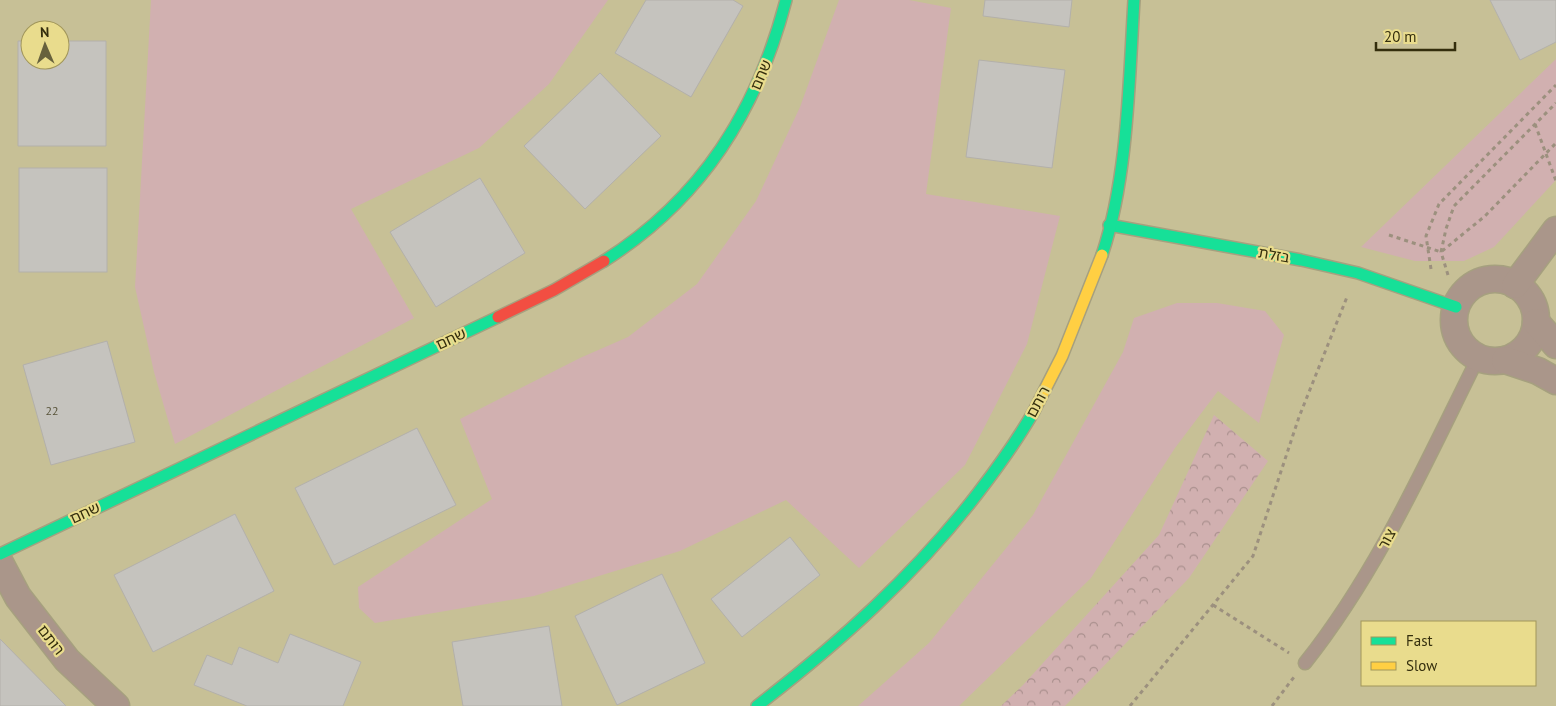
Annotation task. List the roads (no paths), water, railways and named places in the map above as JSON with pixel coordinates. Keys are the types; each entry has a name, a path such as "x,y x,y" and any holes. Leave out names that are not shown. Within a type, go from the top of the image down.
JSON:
{"street":[{"name":"שחם","path":"0,554 554,290 607,259 652,226 690,190 721,152 746,111 766,68 786,0"},
{"name":"רותם","path":"757,706 831,650 902,584 967,510 1025,427 1073,336 1106,240 1124,138 1134,0"},
{"name":"בזלת","path":"1109,225 1301,260 1358,273 1446,303"},
{"path":"1515,285 1556,230"},
{"path":"1504,281 1515,285 1531,300 1536,322 1534,335 1527,346 1517,355 1504,360 1491,361 1478,358 1468,351 1458,336 1454,319 1446,303 1462,296 1481,282 1504,281"},
{"path":"1536,322 1556,346"},
{"path":"1504,360 1538,371 1556,381"},
{"name":"רותם","path":"0,563 18,597 67,660 116,706"}],"lane":[{"name":"צור","path":"1305,663 1383,547 1478,358"}]}
